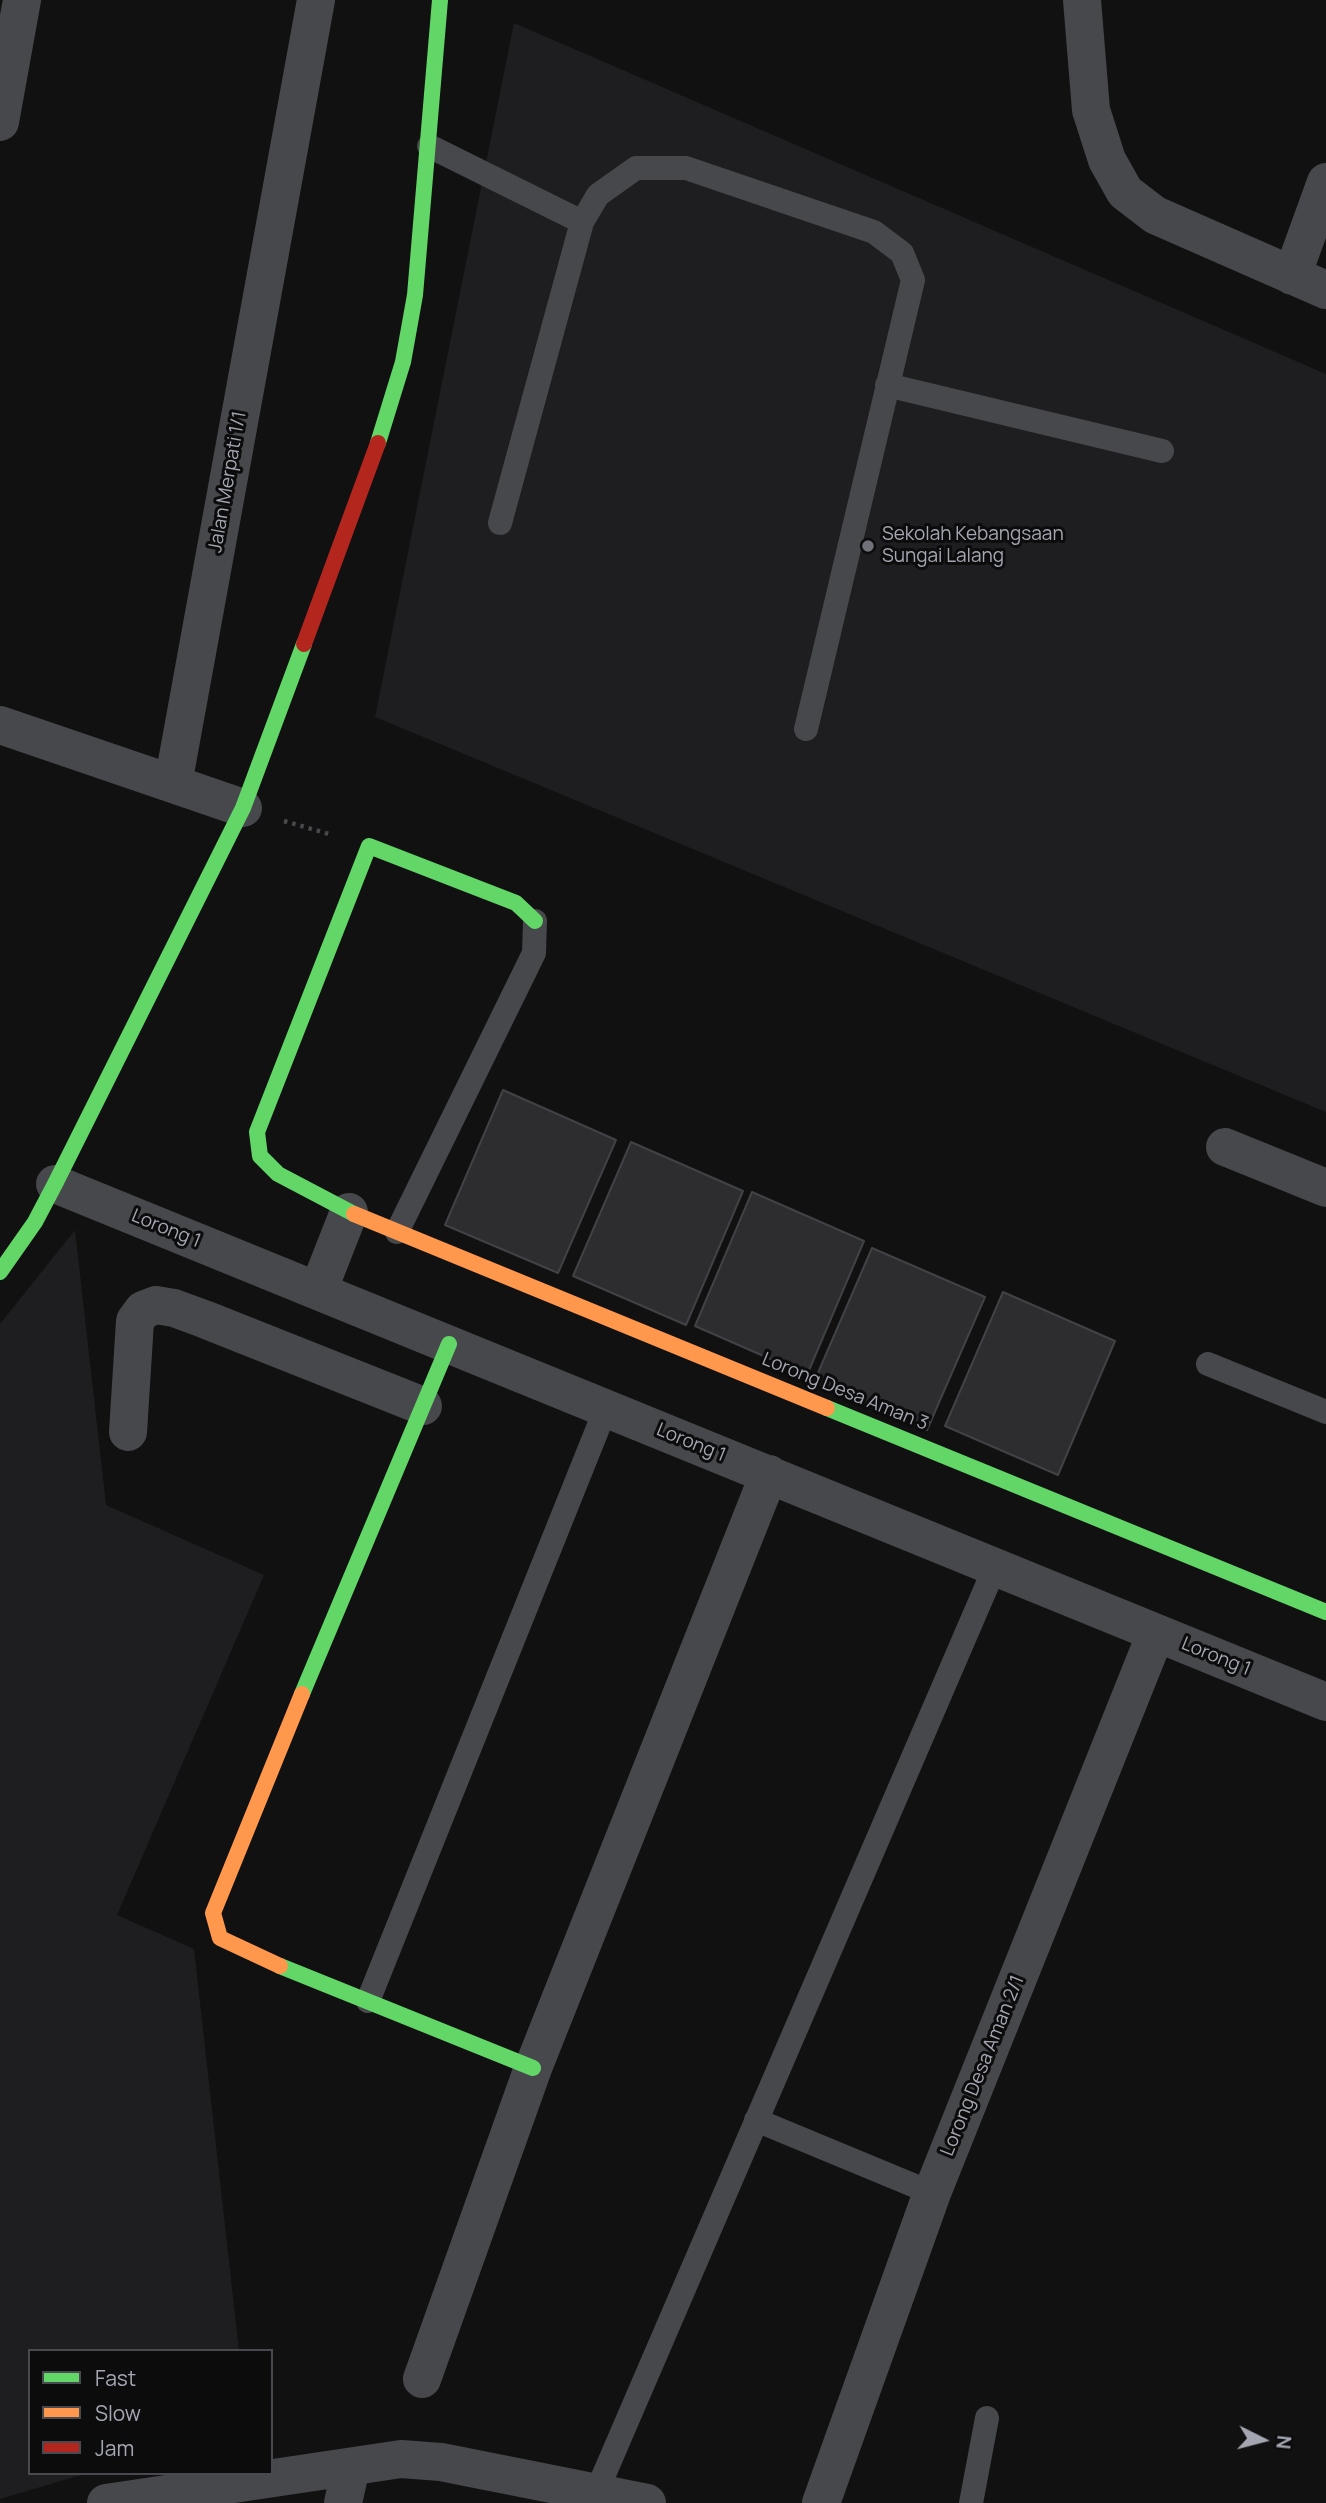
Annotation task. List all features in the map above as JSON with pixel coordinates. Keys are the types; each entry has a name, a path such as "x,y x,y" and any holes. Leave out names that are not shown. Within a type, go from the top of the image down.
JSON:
{"street":[{"path":"0,122 22,0"},
{"name":"Jalan Merpati 1/1","path":"173,784 316,0"},
{"path":"4,1260 55,1184 243,808 383,429 403,362 415,295 440,0"},
{"path":"1082,0 1091,110 1107,160 1125,192 1155,215 1309,283 1326,182"},
{"path":"0,725 243,808"},
{"path":"369,846 516,903 535,920"},
{"name":"Lorong Desa Aman 3","path":"369,846 257,1132 260,1156 278,1174 349,1212 1326,1612"},
{"path":"1225,1147 1326,1188"},
{"name":"Lorong 1","path":"55,1184 1326,1702"},
{"path":"318,1291 349,1212"},
{"path":"128,1432 135,1321 143,1310 156,1305 174,1308 204,1319 423,1406"},
{"path":"449,1344 223,1883 213,1913 220,1938 238,1949 533,2068"},
{"path":"422,2379 533,2068 769,1474"},
{"name":"Lorong Desa Aman 2/1","path":"821,2503 932,2193 1156,1633"},
{"path":"106,2503 178,2497 401,2459 441,2462 531,2492 596,2493 647,2503"},
{"path":"343,2503 351,2467"}],"lane":[{"path":"429,146 582,222"},
{"path":"500,523 582,222 598,195 636,168 686,167 874,232 902,253 913,280 806,729"},
{"path":"887,385 1162,451"},
{"path":"397,1232 534,953 535,920"},
{"path":"1208,1364 1326,1412"},
{"path":"368,2001 606,1408"},
{"path":"596,2493 995,1567"},
{"path":"756,2120 932,2193"},
{"path":"971,2503 987,2418"}],"path":[{"path":"243,808 369,846"}],"shaded area":[{"name":"Sekolah Kebangsaan Sungai Lalang","path":"514,23 1326,374 1326,1112 375,717"},
{"path":"75,1230 106,1505 264,1575 117,1915 194,1949 239,2349 28,2349 28,2475 81,2475 0,2499 0,1324"}],"building":[{"path":"503,1090 616,1140 558,1273 445,1225"},
{"path":"631,1142 743,1191 686,1325 573,1276"},
{"path":"752,1192 864,1241 807,1375 695,1326"},
{"path":"872,1248 985,1297 927,1430 814,1382"},
{"path":"1003,1292 1115,1341 1058,1475 945,1426"}],"traffic: fast":[{"path":"378,443 403,362 415,295 440,0"},
{"path":"0,1272 35,1222 55,1184 243,808 304,644"},
{"path":"354,1214 278,1174 260,1156 257,1132 369,846 516,903 535,921"},
{"path":"302,1694 449,1344"},
{"path":"827,1408 1326,1612"},
{"path":"280,1966 533,2068"}],"traffic: slow":[{"path":"354,1214 827,1408"},
{"path":"280,1966 220,1938 213,1913 302,1694"}],"traffic: jam":[{"path":"304,644 378,443"}],"place":[{"name":"Sekolah Kebangsaan Sungai Lalang","path":"868,546"}]}
